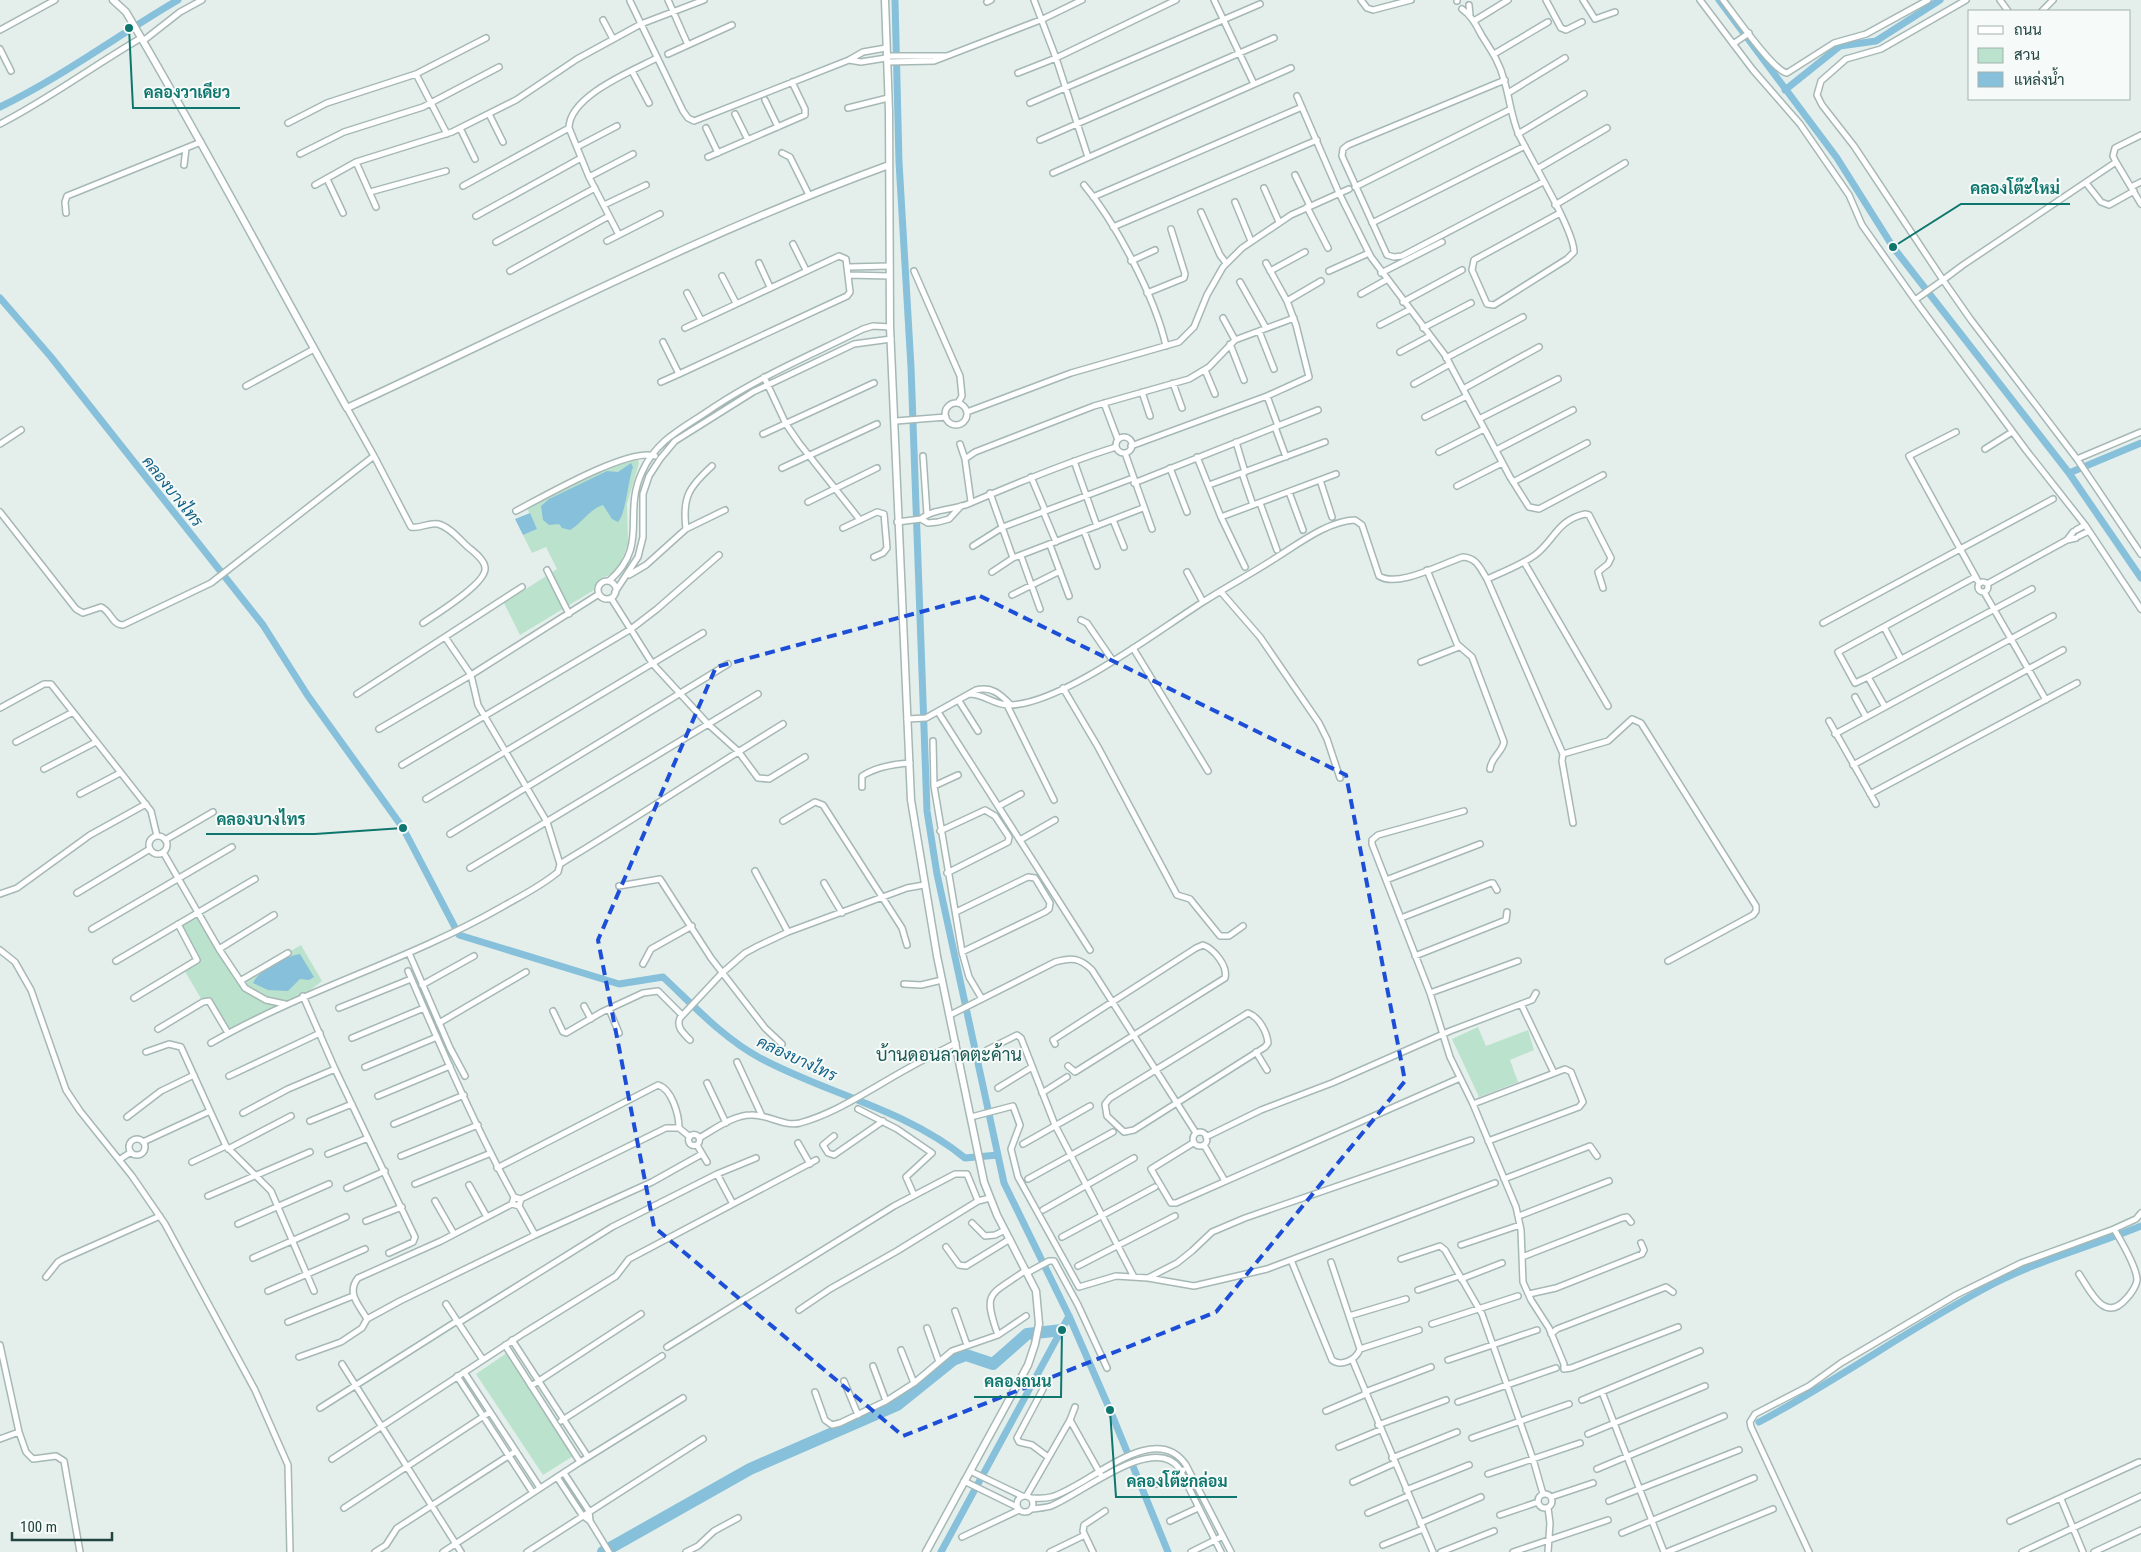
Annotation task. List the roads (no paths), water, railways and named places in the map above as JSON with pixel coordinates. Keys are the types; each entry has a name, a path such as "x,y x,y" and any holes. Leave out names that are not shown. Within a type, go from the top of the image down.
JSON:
{"street":[{"path":"0,30 55,0"},
{"path":"114,0 132,22 201,142 374,456 411,527 430,524 442,526 474,552 485,565 486,571 479,580 451,604 423,623"},
{"path":"0,124 44,100 140,37 202,0"},
{"path":"668,0 688,45"},
{"path":"315,185 356,162 447,134 460,128 516,100 576,59 641,24 704,0"},
{"path":"885,0 886,48 889,59 890,327 899,421 898,522 910,719 911,800 924,885 942,980 973,1117 984,1182 1005,1230 1036,1291 1039,1324 1036,1344 1028,1365 967,1482 926,1552"},
{"path":"1034,0 1043,19 1088,158"},
{"path":"849,60 861,62 947,56 1043,19 1082,0"},
{"path":"1018,73 1056,58 1176,0"},
{"path":"1214,0 1254,84"},
{"path":"1361,0 1367,8 1373,10 1411,0"},
{"path":"1474,21 1508,0"},
{"path":"1546,0 1560,28 1566,30 1582,22"},
{"path":"1583,0 1595,19 1615,12"},
{"path":"1700,0 1753,70 1800,124 1849,195 1862,224 1915,300 2012,432 2085,525 2141,609"},
{"path":"1723,0 1778,70 1787,73 1834,43 1866,34 1928,0"},
{"path":"1966,0 1881,49 1846,59 1821,81 1817,95 1822,105 1854,146 1940,282 2077,459 2138,545 2141,554"},
{"path":"2043,10 2053,0"},
{"path":"630,1 684,111 688,118 694,121 849,60 863,52 886,48"},
{"path":"1030,103 1260,4"},
{"path":"1469,5 1470,14 1494,54 1504,80 1508,93 1509,110 1518,134 1560,213 1574,244 1574,252 1567,259 1494,305 1487,304 1472,270 1474,260 1560,213"},
{"path":"1462,9 1470,14"},
{"path":"603,20 613,39"},
{"path":"1494,54 1548,22"},
{"path":"668,54 732,25"},
{"path":"1734,44 1748,34"},
{"path":"288,123 327,103 416,74 486,38"},
{"path":"1040,140 1274,38"},
{"path":"0,49 11,71"},
{"path":"619,235 581,158 569,128 570,116 579,105 608,84 657,58"},
{"path":"1508,93 1565,58"},
{"path":"300,154 344,132 432,103 499,67"},
{"path":"1053,173 1291,68"},
{"path":"632,71 648,103"},
{"path":"416,74 447,134"},
{"path":"1504,80 1343,149 1342,156 1352,188 1372,223 1387,255 1394,257 1402,256 1543,182"},
{"path":"708,158 778,127 806,112 792,82"},
{"path":"1518,134 1584,94"},
{"path":"1297,96 1368,253 1386,280 1450,364 1502,463 1529,507 1539,509 1603,475"},
{"path":"848,108 888,98"},
{"path":"765,100 778,127"},
{"path":"1093,196 1302,107"},
{"path":"967,412 1071,373 1166,346 1183,339 1194,327 1207,295 1226,263 1251,241 1279,222 1308,206 1352,188 1509,110"},
{"path":"489,114 503,142"},
{"path":"735,114 748,140"},
{"path":"577,147 617,126"},
{"path":"460,128 475,159"},
{"path":"463,186 569,128"},
{"path":"706,128 718,153"},
{"path":"1537,169 1607,128"},
{"path":"2141,135 2115,148 2113,152 2116,162 2141,204"},
{"path":"1113,227 1316,140"},
{"path":"66,213 65,202 67,196 201,142"},
{"path":"1372,223 1525,146"},
{"path":"184,164 186,148"},
{"path":"782,153 792,160 809,195"},
{"path":"589,177 633,154"},
{"path":"476,216 581,158"},
{"path":"356,162 376,207"},
{"path":"1915,300 1962,265 2116,162"},
{"path":"1555,205 1625,163"},
{"path":"347,408 549,311 760,215 889,165"},
{"path":"370,192 446,171"},
{"path":"1296,175 1328,248"},
{"path":"327,178 343,213"},
{"path":"2086,183 2101,202 2109,206 2141,182"},
{"path":"604,206 646,185"},
{"path":"1084,185 1113,227 1131,261 1159,319 1166,346"},
{"path":"496,242 595,188"},
{"path":"1264,188 1279,222"},
{"path":"1234,202 1251,241"},
{"path":"1201,212 1220,256 1226,263"},
{"path":"607,241 660,214"},
{"path":"510,271 610,216"},
{"path":"1147,293 1184,278 1186,274 1171,229"},
{"path":"1381,273 1442,242"},
{"path":"793,244 806,270"},
{"path":"1131,261 1155,250"},
{"path":"1270,271 1305,252"},
{"path":"1329,271 1368,253"},
{"path":"661,382 847,296 850,292 846,258 841,255 806,270 685,328"},
{"path":"759,262 770,287"},
{"path":"1125,453 1131,446 1267,396 1309,377 1294,318 1287,301 1266,264"},
{"path":"848,267 890,266"},
{"path":"1403,302 1462,270"},
{"path":"914,271 960,376 962,396 958,403"},
{"path":"849,275 890,276"},
{"path":"722,276 736,303"},
{"path":"1361,294 1386,280"},
{"path":"1240,282 1266,328"},
{"path":"1287,301 1322,282"},
{"path":"686,292 701,320"},
{"path":"1423,328 1472,303"},
{"path":"1380,325 1409,310"},
{"path":"1446,358 1523,317"},
{"path":"1223,318 1235,340"},
{"path":"965,459 975,452 1104,403 1173,383 1205,370 1235,340 1294,318"},
{"path":"379,729 471,675 598,594 599,584 609,581 622,570 630,554 634,536 634,493 642,472 653,455 670,436 689,421 764,377 850,336 874,326 890,327"},
{"path":"1259,331 1274,369"},
{"path":"850,336 854,344"},
{"path":"1400,352 1430,336"},
{"path":"598,594 604,599 611,598 628,575 638,557 643,537 643,494 649,476 675,441 718,415 736,401 854,344 891,339"},
{"path":"663,342 679,374"},
{"path":"1230,344 1244,380"},
{"path":"1463,389 1539,347"},
{"path":"246,386 314,349"},
{"path":"1414,384 1450,364"},
{"path":"1205,370 1215,394"},
{"path":"764,377 786,424 860,520"},
{"path":"1480,419 1558,379"},
{"path":"763,434 874,383"},
{"path":"1173,383 1182,408"},
{"path":"1142,392 1150,416"},
{"path":"1267,396 1286,456"},
{"path":"1425,417 1467,396"},
{"path":"953,403 958,403 964,406 967,417 961,424 952,424 946,417 946,409 953,403"},
{"path":"1104,403 1118,440 1116,446 1118,451 1125,453"},
{"path":"973,546 1003,527 1044,510 1170,468 1318,410"},
{"path":"1496,450 1573,410"},
{"path":"899,421 946,417"},
{"path":"782,468 877,424"},
{"path":"1439,452 1484,429"},
{"path":"0,444 21,430"},
{"path":"1956,432 1909,456 1979,583 1978,589 1984,592 2046,700"},
{"path":"1985,449 2012,432"},
{"path":"2077,459 2141,432"},
{"path":"1118,440 1128,439 1131,446"},
{"path":"1236,442 1254,505"},
{"path":"1209,485 1325,442"},
{"path":"1514,482 1587,443"},
{"path":"960,444 965,459 971,502"},
{"path":"920,519 926,514 961,506 1031,477 1116,446"},
{"path":"1125,453 1133,481 1152,529"},
{"path":"516,510 620,461 642,454 653,455 660,459"},
{"path":"0,512 76,610 83,612 98,607 106,608 116,623 123,625 212,582 231,565 374,456"},
{"path":"923,456 926,514"},
{"path":"1197,457 1221,517 1245,567"},
{"path":"1074,461 1097,526"},
{"path":"1457,486 1502,463"},
{"path":"686,529 684,511 691,488 712,466"},
{"path":"808,502 877,468"},
{"path":"1170,468 1187,512"},
{"path":"1221,517 1336,474"},
{"path":"1031,477 1056,542"},
{"path":"1320,480 1332,517"},
{"path":"1289,492 1303,530"},
{"path":"990,493 1013,558"},
{"path":"1823,623 2053,499"},
{"path":"1260,503 1277,550"},
{"path":"898,522 920,519 928,523 949,519 961,506"},
{"path":"992,572 1013,558 1143,508"},
{"path":"628,575 646,565 686,529 725,510"},
{"path":"843,528 877,512 884,514 886,518 886,548 883,553 874,557"},
{"path":"1487,579 1524,562 1542,549 1558,527 1580,515 1589,515 1611,558 1608,564 1598,572 1603,588"},
{"path":"1113,520 1124,547"},
{"path":"968,694 981,695 1002,706 1029,703 1063,688 1112,661 1220,592 1321,531 1349,520 1355,520 1362,525 1379,576 1386,580 1399,580 1463,557 1476,561 1487,579 1563,754 1562,761 1573,823"},
{"path":"2067,540 2074,531 2085,525"},
{"path":"1084,531 1097,566"},
{"path":"1979,583 1987,584 2067,540 2089,531"},
{"path":"1050,545 1069,596"},
{"path":"402,765 631,629 719,555"},
{"path":"1021,556 1040,609"},
{"path":"1524,562 1608,706"},
{"path":"547,570 569,614"},
{"path":"1427,570 1459,648"},
{"path":"1012,595 1060,571"},
{"path":"1187,572 1204,602"},
{"path":"1975,577 1838,652 1855,683 2032,589"},
{"path":"609,581 614,585 615,592"},
{"path":"1984,592 1987,589 1987,584"},
{"path":"357,694 522,587"},
{"path":"1220,592 1260,637 1319,723 1327,739 1340,778"},
{"path":"611,598 652,663 708,724 738,751 758,778 765,780 805,757"},
{"path":"1836,734 2053,616"},
{"path":"1080,620 1087,623 1112,661"},
{"path":"1884,627 1901,659"},
{"path":"426,799 703,633"},
{"path":"210,1043 285,1004 409,953 472,924 549,880 558,872 560,864 547,822 485,716 474,691 471,675 445,637"},
{"path":"1133,648 1208,771"},
{"path":"1421,662 1459,648 1468,651 1472,657 1504,742 1503,747 1491,762 1490,769"},
{"path":"1853,765 2063,650"},
{"path":"450,834 728,664"},
{"path":"1868,677 1885,707"},
{"path":"0,708 48,683 146,804 155,820 157,836"},
{"path":"1870,794 2077,683"},
{"path":"1063,688 1098,746 1174,891 1182,898 1190,899 1220,936 1229,936 1243,926"},
{"path":"910,719 926,718 976,690 991,689 1009,705 1054,800"},
{"path":"470,868 758,694"},
{"path":"1855,697 1866,717"},
{"path":"959,701 978,731"},
{"path":"16,742 73,712"},
{"path":"938,712 1090,950"},
{"path":"1563,754 1608,741 1615,737 1627,723 1637,719 1756,906 1756,911 1752,915 1668,961"},
{"path":"1829,721 1876,804"},
{"path":"560,864 654,807 681,787 783,724"},
{"path":"933,741 934,786 940,831 962,952 969,977 982,999"},
{"path":"44,769 96,742"},
{"path":"862,787 862,776 867,773 896,764 910,763"},
{"path":"80,794 120,773"},
{"path":"934,786 958,775"},
{"path":"999,806 1021,794"},
{"path":"782,821 816,802 821,804 883,898 904,933 907,945"},
{"path":"0,894 18,888 90,835 146,804"},
{"path":"940,831 985,810 995,816 1009,837 1008,842 947,873"},
{"path":"1464,811 1375,837 1372,844 1430,993 1460,1078 1473,1104 1519,1216 1523,1282 1551,1334 1564,1364 1564,1369 1568,1370 1678,1327"},
{"path":"165,840 213,812"},
{"path":"1020,840 1055,820"},
{"path":"157,836 165,840 167,847 163,852 153,853 150,849 150,841 157,836"},
{"path":"1386,880 1480,844"},
{"path":"92,929 232,847"},
{"path":"77,893 150,849"},
{"path":"163,852 177,879 240,981 250,993 266,1000 285,1004"},
{"path":"755,871 788,932"},
{"path":"956,912 1028,877 1035,878 1050,903 1049,909 1045,912 962,952"},
{"path":"116,961 255,879"},
{"path":"619,886 660,879 692,926 710,958 765,1028 782,1044"},
{"path":"824,883 842,913"},
{"path":"1401,918 1491,883 1493,883 1497,890"},
{"path":"690,1040 678,1023 683,1014 722,973 745,953 788,932 924,885"},
{"path":"1415,956 1506,920 1507,912"},
{"path":"219,949 274,915"},
{"path":"134,998 197,960 178,924"},
{"path":"643,964 650,949 692,926"},
{"path":"1055,1044 1053,1040 1196,948 1203,945 1213,951 1226,970 1225,978 1075,1072 1068,1066"},
{"path":"0,950 15,962 31,990 66,1090 160,1216 252,1383 286,1457 289,1472 290,1552"},
{"path":"240,981 288,953"},
{"path":"409,953 439,1023 465,1076"},
{"path":"422,985 474,956"},
{"path":"950,1015 1055,962 1065,959 1079,959 1092,970 1196,1133"},
{"path":"1430,993 1518,961"},
{"path":"408,971 498,1168 514,1197 521,1200"},
{"path":"439,1023 526,972"},
{"path":"338,1008 411,978"},
{"path":"904,984 921,985 942,980"},
{"path":"553,1012 563,1032 566,1034 608,1009 643,993 658,991 683,1014"},
{"path":"1225,1181 1204,1145 1206,1137 1261,1110 1332,1083 1443,1034 1532,1000 1536,993"},
{"path":"304,996 335,1069 402,1206 416,1240 389,1252"},
{"path":"158,1029 203,1002 209,1001 213,1004 228,1033"},
{"path":"1521,1004 1554,1073"},
{"path":"584,1006 591,1019"},
{"path":"352,1038 424,1008"},
{"path":"608,1009 619,1033"},
{"path":"1248,1013 1258,1021 1268,1040 1265,1047 1129,1132 1124,1132 1107,1116 1105,1104 1110,1098 1156,1070 1248,1013"},
{"path":"229,1076 320,1034"},
{"path":"987,1050 1017,1034 1021,1038 1055,1125 1134,1277"},
{"path":"365,1067 437,1037"},
{"path":"707,1162 697,1145 699,1138 738,1117 751,1114 781,1123 797,1124 843,1106 956,1043"},
{"path":"146,1052 169,1044 181,1047 227,1148 271,1191 314,1291"},
{"path":"1256,1052 1267,1070"},
{"path":"738,1062 762,1116"},
{"path":"378,1096 450,1066"},
{"path":"998,1088 1032,1067"},
{"path":"243,1113 288,1089 335,1069"},
{"path":"1473,1104 1554,1073 1565,1070 1571,1072 1583,1102 1579,1107 1488,1140"},
{"path":"127,1117 164,1089 194,1075"},
{"path":"1042,1092 1067,1078"},
{"path":"1193,1143 1151,1169 1169,1201 1176,1203 1460,1078"},
{"path":"707,1083 726,1123"},
{"path":"498,1168 658,1085 666,1091 676,1108 679,1128"},
{"path":"394,1124 464,1095"},
{"path":"310,1121 352,1104"},
{"path":"973,1117 1013,1106 1019,1117 1020,1126 1011,1149 1018,1177 1079,1287 1116,1276 1148,1278 1194,1286 1267,1269 1495,1183"},
{"path":"1023,1144 1090,1106"},
{"path":"858,1109 883,1121 918,1142 932,1153 906,1177 914,1195"},
{"path":"143,1142 145,1146 142,1153 134,1155 129,1148 132,1141 136,1139 143,1142 210,1111"},
{"path":"192,1162 227,1148 291,1116"},
{"path":"834,1136 823,1146 828,1153 834,1155 883,1121"},
{"path":"401,1156 478,1125"},
{"path":"519,1206 521,1200 655,1132 666,1128 679,1128 690,1137"},
{"path":"1028,1179 1113,1132"},
{"path":"1196,1133 1202,1133 1206,1137"},
{"path":"1193,1143 1192,1139 1196,1133"},
{"path":"690,1137 696,1135 699,1138"},
{"path":"690,1137 688,1141 690,1145 697,1145"},
{"path":"328,1154 368,1138"},
{"path":"1148,1278 1177,1263 1212,1232 1245,1218 1471,1140"},
{"path":"798,1143 810,1164"},
{"path":"1193,1143 1197,1146 1204,1145"},
{"path":"1504,1179 1590,1146 1597,1156"},
{"path":"119,1160 131,1152"},
{"path":"208,1196 310,1152"},
{"path":"415,1184 491,1153"},
{"path":"299,1357 341,1342 362,1328 367,1319 535,1235 652,1182 702,1154"},
{"path":"320,1408 612,1227 717,1174 756,1158"},
{"path":"1043,1210 1134,1158"},
{"path":"332,1459 512,1340 616,1276 629,1259 816,1160"},
{"path":"347,1188 385,1171"},
{"path":"667,1347 914,1195 955,1174 962,1172 967,1174 978,1201"},
{"path":"717,1174 733,1204"},
{"path":"1519,1216 1610,1181"},
{"path":"238,1224 329,1184"},
{"path":"469,1185 487,1218"},
{"path":"1062,1238 1155,1187"},
{"path":"367,1319 353,1296 353,1284 358,1278 487,1218 512,1204 514,1197"},
{"path":"799,1310 830,1289 898,1251 978,1201 990,1198"},
{"path":"435,1201 454,1234"},
{"path":"512,1204 519,1206 535,1235"},
{"path":"366,1221 402,1206"},
{"path":"1809,1552 1751,1427 1750,1422 1755,1414 1809,1386 1850,1358 1979,1283 2021,1263 2115,1231 2136,1219 2141,1213"},
{"path":"46,1277 63,1258 160,1216"},
{"path":"1078,1266 1175,1216"},
{"path":"252,1258 346,1217"},
{"path":"1522,1258 1622,1218 1626,1217 1631,1222"},
{"path":"972,1223 985,1236 995,1235 1005,1230"},
{"path":"1461,1244 1520,1225"},
{"path":"2079,1274 2099,1304 2110,1308 2124,1301 2137,1281 2136,1273 2115,1231"},
{"path":"946,1247 959,1265 966,1266 1010,1239"},
{"path":"1529,1294 1556,1288 1642,1254 1644,1250 1641,1243"},
{"path":"1400,1259 1440,1246 1446,1250 1478,1308 1493,1345 1533,1459 1543,1494 1538,1502 1500,1515"},
{"path":"268,1291 364,1249"},
{"path":"1291,1260 1332,1360 1342,1363 1352,1359 1360,1349 1419,1330"},
{"path":"998,1335 989,1312 989,1300 993,1294 1027,1271 1049,1261 1054,1261 1078,1305 1107,1368"},
{"path":"1331,1262 1360,1349"},
{"path":"1418,1290 1502,1263"},
{"path":"1551,1334 1557,1329 1666,1287 1673,1292"},
{"path":"288,1322 353,1296"},
{"path":"1432,1324 1518,1296"},
{"path":"1349,1316 1406,1299"},
{"path":"446,1304 483,1360"},
{"path":"955,1311 966,1345"},
{"path":"531,1386 641,1314"},
{"path":"815,1392 825,1420 832,1426 858,1416 886,1401 914,1383 952,1351 998,1335 1026,1316"},
{"path":"927,1328 939,1362"},
{"path":"1448,1360 1536,1330"},
{"path":"512,1340 588,1457"},
{"path":"0,1345 19,1432 26,1452 32,1459 56,1456 64,1460 80,1552"},
{"path":"505,1345 580,1462"},
{"path":"901,1350 914,1383"},
{"path":"1582,1400 1700,1351"},
{"path":"556,1424 662,1356"},
{"path":"1352,1359 1379,1428 1433,1552"},
{"path":"342,1364 462,1552"},
{"path":"873,1366 886,1401"},
{"path":"1326,1411 1365,1393 1431,1368"},
{"path":"1458,1402 1556,1368"},
{"path":"464,1372 540,1488"},
{"path":"457,1376 532,1493"},
{"path":"844,1380 858,1416"},
{"path":"1588,1434 1705,1386"},
{"path":"1043,1389 1018,1440 1023,1444 1032,1446 1048,1457"},
{"path":"1602,1392 1665,1552 1773,1509"},
{"path":"443,1552 580,1462 683,1398"},
{"path":"1339,1448 1379,1428 1446,1400"},
{"path":"1472,1438 1569,1404"},
{"path":"1018,1508 1017,1501 1027,1496 1070,1420 1075,1407"},
{"path":"344,1508 490,1412"},
{"path":"1597,1469 1724,1416"},
{"path":"1070,1420 1102,1478"},
{"path":"0,1439 19,1432"},
{"path":"1353,1482 1393,1461 1457,1432"},
{"path":"527,1552 703,1439"},
{"path":"1488,1474 1580,1443"},
{"path":"967,1482 1024,1512 1052,1505 1102,1478 1138,1452 1154,1447 1166,1448 1176,1453 1187,1467 1231,1552"},
{"path":"1609,1501 1739,1450"},
{"path":"374,1552 386,1545 398,1528 431,1504 516,1451"},
{"path":"972,1472 1027,1496 1054,1496 1099,1472 1154,1456 1167,1458 1173,1461 1180,1471 1221,1552"},
{"path":"2010,1521 2139,1462"},
{"path":"1406,1490 1469,1465"},
{"path":"1157,1484 1187,1467"},
{"path":"564,1473 589,1511 590,1521 609,1552"},
{"path":"557,1477 582,1516 590,1521"},
{"path":"1622,1533 1754,1478"},
{"path":"1543,1494 1551,1497 1593,1483"},
{"path":"994,1496 1000,1485"},
{"path":"1027,1496 1033,1503 1032,1509"},
{"path":"1368,1514 1408,1496"},
{"path":"2022,1552 2141,1496"},
{"path":"1420,1523 1481,1497"},
{"path":"1548,1552 1550,1523 1548,1508 1553,1502 1551,1497"},
{"path":"2061,1499 2083,1552"},
{"path":"1538,1502 1541,1507 1548,1508"},
{"path":"962,1537 1018,1508"},
{"path":"1170,1521 1198,1508"},
{"path":"1093,1552 1085,1535 1084,1525 1105,1511"},
{"path":"686,1552 698,1546 714,1531 738,1518"},
{"path":"1513,1552 1608,1520"},
{"path":"1383,1546 1423,1529"},
{"path":"2094,1552 2141,1530"},
{"path":"1441,1552 1494,1531"},
{"path":"1050,1552 1085,1535"},
{"path":"1191,1552 1223,1536"}],"water":[{"path":"631,463 633,467 625,505 618,522 612,519 603,505 570,530 562,528 559,524 549,525 543,520 541,506 549,499 607,471 618,472"},
{"path":"530,513 537,529 523,535 515,519"},
{"path":"300,954 314,977 309,980 300,979 288,991 268,990 253,983 261,973 273,964"}],"waterway":[{"path":"0,107 46,83 178,0"},
{"path":"895,0 899,162 911,367 927,811 937,874 1004,1183 1069,1316 1168,1552"},
{"path":"1719,0 1837,158 1893,247 2069,473 2141,578"},
{"path":"1785,90 1840,46 1876,41 1940,0"},
{"name":"คลองบางไทร","path":"0,298 51,357 263,625 308,696 403,828 459,935 619,984 663,977 721,1031 760,1058 786,1071 891,1114 942,1141 965,1158 998,1155"},
{"path":"2069,473 2141,443"},
{"path":"1759,1422 1819,1388 1935,1316 1995,1283 2013,1274 2141,1226"},
{"path":"941,1552 1069,1316"},
{"path":"603,1552 750,1469 897,1405 953,1360 966,1355 993,1364 1027,1334 1062,1330"}],"place":[{"name":"คลองวาเดียว","path":"129,28"},
{"name":"คลองโต๊ะใหม่","path":"1893,247"},
{"name":"คลองบางไทร","path":"403,828"},
{"name":"คลองถนน","path":"1062,1330"},
{"name":"คลองโต๊ะกล่อม","path":"1110,1410"}],"district":[{"name":"บ้านดอนลาดตะค้าน","path":"949,1055"}]}
